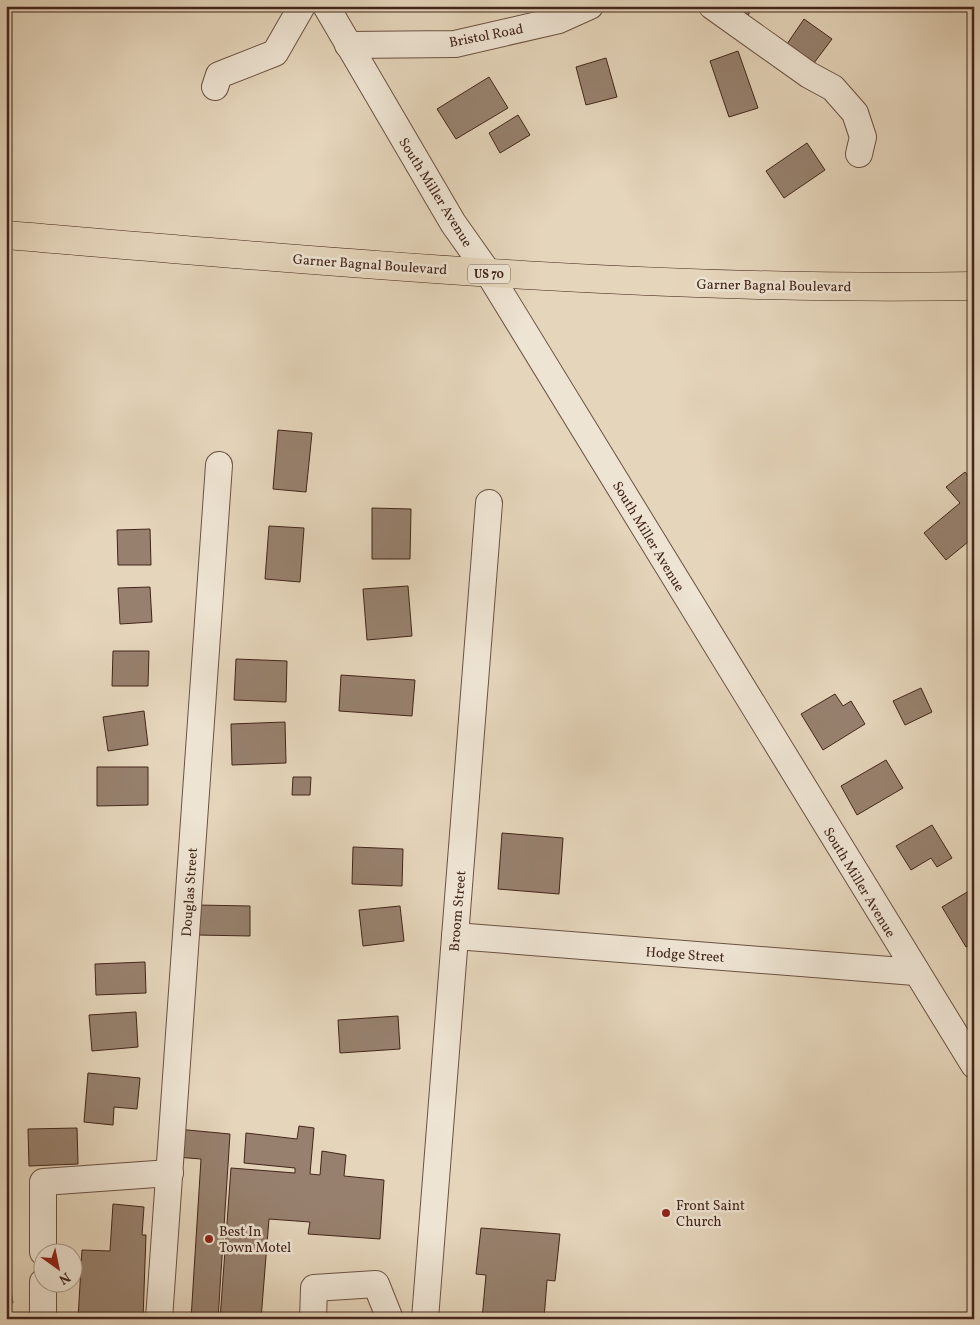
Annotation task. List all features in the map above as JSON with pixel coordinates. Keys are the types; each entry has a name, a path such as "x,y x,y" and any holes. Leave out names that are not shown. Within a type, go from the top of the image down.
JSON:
{"highway":[{"name":"Garner Bagnal Boulevard","path":"6,235 489,274 686,283 917,287 974,286"}],"street":[{"path":"215,87 219,75 275,53 302,6"},
{"name":"South Miller Avenue","path":"326,6 453,223 489,274 974,1066"},
{"name":"Bristol Road","path":"348,45 454,44 559,20 590,6"},
{"path":"712,6 809,75 833,88 855,113 863,137 859,154"},
{"name":"Douglas Street","path":"159,1319 219,466"},
{"name":"Broom Street","path":"425,1319 490,503"},
{"name":"Hodge Street","path":"455,936 915,972"},
{"path":"43,1242 43,1182 170,1173"},
{"path":"313,1319 314,1288 376,1284 390,1319"},
{"path":"43,1292 43,1319"}],"building":[{"path":"736,6 754,6 748,15"},
{"path":"804,19 832,39 814,63 787,44"},
{"path":"738,51 758,108 729,117 710,61"},
{"path":"606,58 617,97 586,105 576,67"},
{"path":"489,77 508,108 456,139 437,109"},
{"path":"518,115 530,135 500,153 489,133"},
{"path":"807,143 825,170 784,198 766,171"},
{"path":"278,430 312,433 306,492 273,489"},
{"path":"965,472 974,482 974,537 946,560 924,533 960,503 946,487"},
{"path":"372,508 411,509 410,559 372,559"},
{"path":"269,526 304,528 300,582 265,579"},
{"path":"150,529 151,565 118,565 117,530"},
{"path":"408,586 412,636 367,640 363,589"},
{"path":"150,587 152,622 120,624 118,588"},
{"path":"113,651 149,651 148,686 112,686"},
{"path":"236,659 287,661 286,702 234,700"},
{"path":"341,675 415,680 412,716 339,711"},
{"path":"921,688 932,712 905,725 893,701"},
{"path":"835,694 843,706 851,701 865,724 823,750 801,714"},
{"path":"144,711 148,745 108,751 103,717"},
{"path":"285,722 286,763 232,765 231,724"},
{"path":"886,760 903,788 857,815 841,786"},
{"path":"97,767 148,767 148,805 97,806"},
{"path":"293,777 311,777 310,795 292,795"},
{"path":"932,825 952,858 937,867 931,858 911,870 896,846"},
{"path":"502,833 563,838 559,894 498,889"},
{"path":"353,847 403,849 402,886 352,884"},
{"path":"974,888 974,942 966,947 942,907"},
{"path":"197,905 250,906 250,936 197,935"},
{"path":"400,906 404,941 363,946 359,910"},
{"path":"145,962 146,993 96,995 95,964"},
{"path":"136,1012 138,1047 92,1051 89,1015"},
{"path":"398,1016 400,1049 340,1053 338,1020"},
{"path":"88,1073 140,1078 137,1109 114,1107 113,1125 84,1122"},
{"path":"299,1126 314,1128 310,1174 320,1175 322,1151 346,1155 344,1176 384,1180 380,1239 308,1234 310,1222 269,1219 261,1319 220,1319 231,1168 295,1173 295,1168 244,1163 246,1133 297,1139"},
{"path":"77,1128 78,1164 29,1166 28,1129"},
{"name":"Best In Town Motel","path":"177,1129 230,1134 218,1319 191,1319 201,1159 176,1157"},
{"path":"113,1204 144,1207 142,1235 146,1235 143,1319 78,1319 80,1292 82,1292 82,1250 110,1251"},
{"path":"481,1228 560,1234 555,1281 547,1280 544,1319 482,1319 486,1275 476,1274"},
{"path":"6,1259 13,1303 6,1304"}],"place":[{"name":"Front Saint Church","path":"666,1213"},
{"name":"Best In Town Motel","path":"209,1239"}]}
